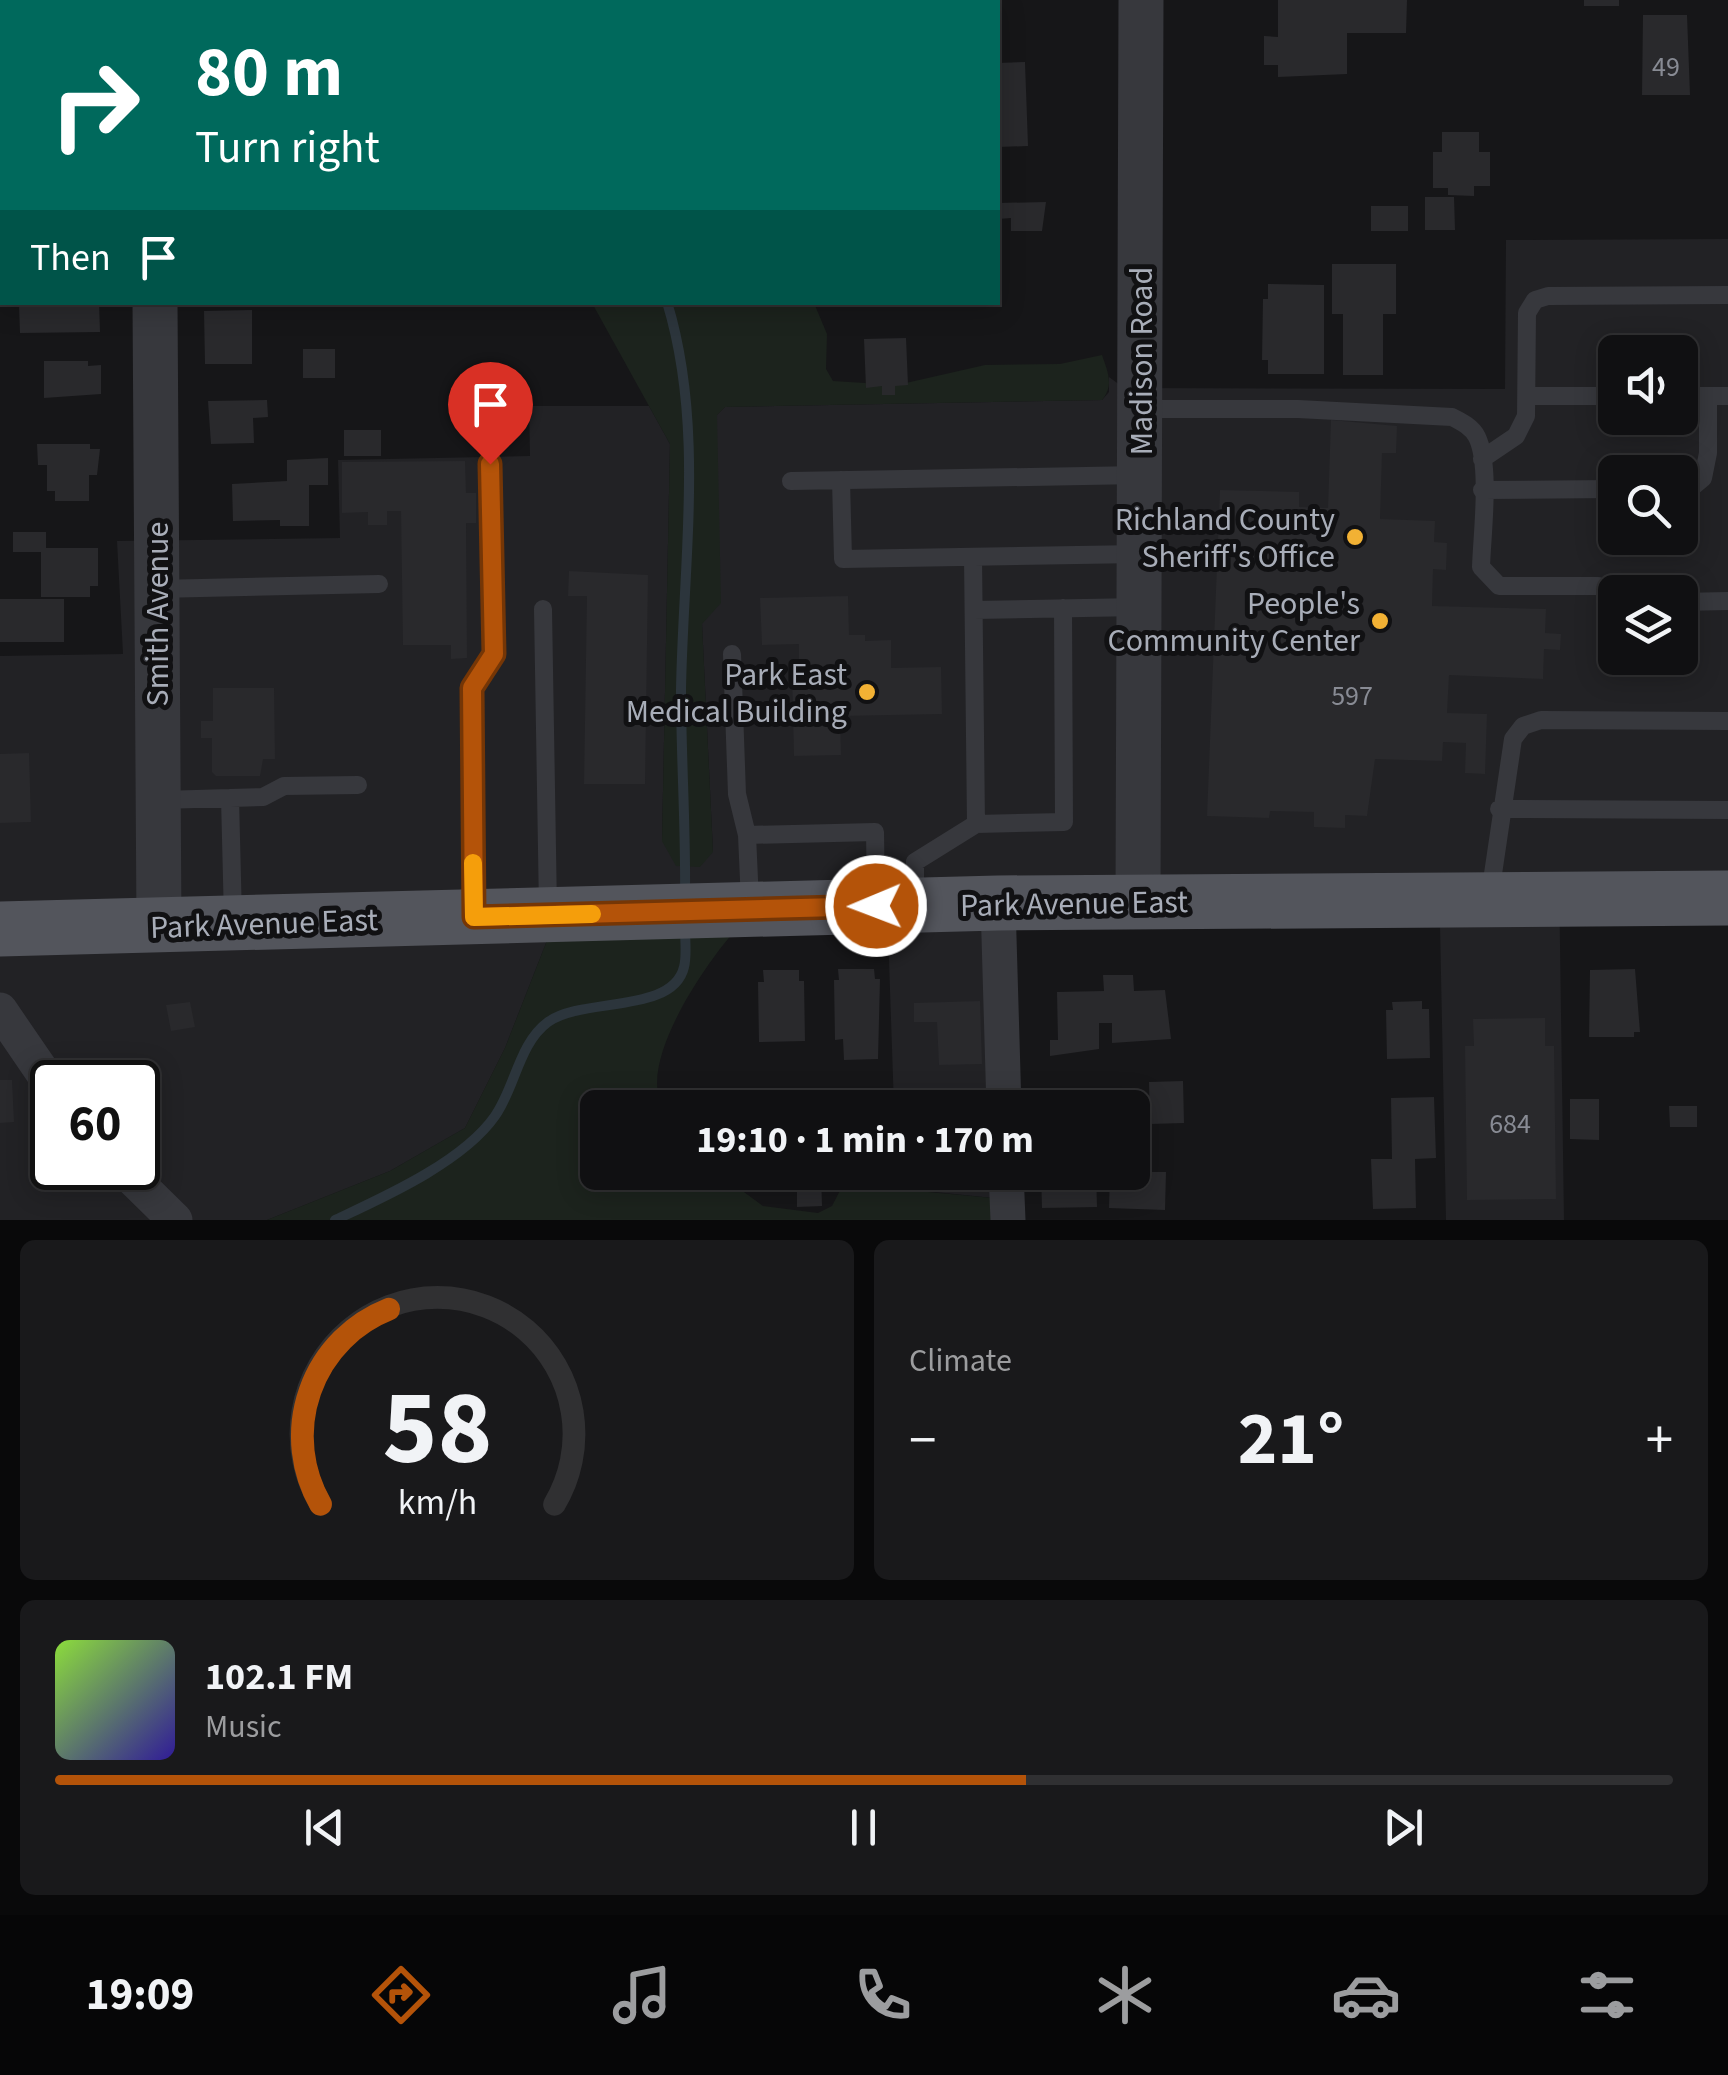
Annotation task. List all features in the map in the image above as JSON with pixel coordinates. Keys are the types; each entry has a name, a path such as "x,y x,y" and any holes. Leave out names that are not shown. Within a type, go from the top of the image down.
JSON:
{"main road":[{"name":"Park Avenue East","path":"0,929 1138,901 1728,898"}],"street":[{"name":"Madison Road","path":"1138,901 1141,0"},
{"name":"Smith Avenue","path":"155,305 159,926"},
{"path":"998,904 1003,1090"},
{"path":"0,1010 34,1060"},
{"path":"144,1190 175,1220"},
{"path":"1007,1190 1008,1220"}],"lane":[{"path":"1482,458 1516,436 1526,416 1528,313 1536,300 1548,296 1728,295"},
{"path":"1528,396 1598,396"},
{"path":"1698,396 1728,396"},
{"path":"1698,482 1703,478 1708,453 1708,396"},
{"path":"1141,409 1433,414 1469,426 1478,438 1482,458 1482,567 1488,579 1499,586 1598,586"},
{"path":"474,917 472,688 494,654 490,464"},
{"path":"790,481 1140,475"},
{"path":"841,480 843,559 1140,554"},
{"path":"1482,490 1598,489"},
{"path":"973,557 976,824"},
{"path":"157,589 380,584"},
{"path":"1698,602 1728,601"},
{"path":"974,610 1139,607"},
{"path":"896,906 914,862 976,824 1064,822 1063,608"},
{"path":"542,610 548,915"},
{"path":"732,654 737,794 747,835 741,910"},
{"path":"1489,900 1499,809 1513,739 1523,726 1540,720 1728,721"},
{"path":"158,800 263,797 284,786 358,785"},
{"path":"230,798 232,924"},
{"path":"1499,809 1728,810"},
{"path":"747,835 875,832 896,906"}],"shaded area":[{"path":"1728,239 1728,875 1559,875 1564,1220 1446,1220 1439,876 983,880 989,1090 893,1090 888,931 548,938 505,1048 465,1128 390,1171 267,1220 0,1220 0,656 123,654 117,541 340,538 338,460 530,456 529,406 649,406 670,444 662,841 713,852 702,624 717,415 725,407 1102,400 1109,392 1109,377 1124,388 1505,389 1506,240"},
{"path":"593,305 815,305 827,334 826,369 833,381 897,385 985,365 1060,364 1102,355 1108,373 1108,389 1102,400 725,407 717,415 721,603 702,624 713,852 700,867 676,866 662,841 670,444"},
{"path":"732,934 705,969 677,1017 659,1067 657,1090 580,1090 580,1190 741,1190 763,1206 818,1213 832,1206 840,1190 907,1190 993,1198 994,1220 267,1220 390,1171 465,1128 505,1048 548,938"},
{"path":"915,1190 993,1190 993,1198"}],"building":[{"path":"1278,0 1407,0 1406,33 1347,33 1347,74 1278,77 1278,65 1264,65 1264,36 1278,37"},
{"path":"1584,0 1619,0 1619,6 1584,6"},
{"path":"1643,15 1687,15 1690,95 1642,95"},
{"path":"1025,62 1028,146 1000,147 1000,63"},
{"path":"1442,132 1479,132 1479,152 1490,152 1490,186 1474,186 1474,196 1448,195 1448,188 1433,188 1433,152 1442,152"},
{"path":"1425,197 1454,197 1455,230 1425,230"},
{"path":"1046,202 1042,231 1011,231 1011,218 1000,219 1000,203"},
{"path":"1371,206 1408,206 1408,231 1371,231"},
{"path":"1332,264 1396,264 1396,314 1383,314 1383,375 1343,375 1343,314 1332,314"},
{"path":"1268,284 1324,285 1324,374 1268,374 1268,360 1262,360 1263,299 1268,299"},
{"path":"19,305 99,305 100,332 20,333"},
{"path":"252,310 252,364 205,364 204,311"},
{"path":"906,338 908,385 895,386 895,395 882,395 882,386 866,388 864,339"},
{"path":"303,349 335,349 335,378 303,378"},
{"path":"44,361 88,361 88,366 101,365 101,394 44,398"},
{"path":"267,400 268,417 253,418 254,443 211,444 208,401"},
{"name":"People's Community Center","path":"1331,420 1397,426 1396,453 1382,453 1380,519 1435,521 1434,542 1447,543 1446,570 1433,569 1432,606 1546,609 1545,633 1561,634 1560,650 1544,649 1543,679 1449,675 1447,713 1487,714 1485,774 1465,773 1466,743 1443,742 1442,761 1375,759 1367,816 1345,815 1345,828 1314,827 1314,812 1270,811 1269,818 1207,816 1220,490 1299,492 1299,507 1328,508"},
{"path":"344,430 381,430 381,456 344,456"},
{"path":"37,444 90,444 90,449 100,449 97,475 89,475 89,501 55,501 55,491 47,491 47,465 38,465"},
{"path":"328,458 328,485 309,485 309,526 280,526 280,520 233,521 232,484 287,481 287,460"},
{"path":"465,461 466,493 476,493 476,523 466,523 467,658 451,659 451,645 403,645 401,511 387,511 387,525 368,525 368,512 342,513 342,462"},
{"path":"13,532 46,532 46,548 98,548 98,586 90,586 90,597 41,597 41,552 13,552"},
{"path":"569,571 648,575 645,784 584,784 587,596 568,596"},
{"name":"Park East Medical Building","path":"848,596 849,635 865,635 865,641 891,640 891,668 941,667 942,714 840,716 841,755 794,756 792,670 799,669 799,644 762,645 760,598"},
{"path":"0,599 64,599 64,642 0,642"},
{"path":"213,688 274,688 275,759 263,759 260,776 216,776 212,772 212,738 201,738 201,721 213,721"},
{"path":"29,753 31,822 0,823 0,754"},
{"path":"838,969 874,969 875,979 880,979 878,1059 844,1060 843,1039 835,1040 834,980 839,980"},
{"path":"1635,969 1640,1032 1634,1032 1634,1037 1589,1037 1590,970"},
{"path":"763,970 799,970 799,981 804,981 805,1041 759,1042 758,982 764,982"},
{"path":"1103,975 1133,975 1134,991 1165,990 1171,1039 1112,1043 1112,1023 1099,1023 1099,1049 1050,1056 1050,1040 1058,1040 1057,992 1104,991"},
{"path":"980,1001 982,1064 939,1065 937,1022 914,1022 914,1003"},
{"path":"1422,1001 1422,1009 1429,1009 1430,1058 1387,1059 1386,1010 1393,1010 1392,1002"},
{"path":"190,1002 195,1027 171,1031 166,1005"},
{"path":"1545,1018 1545,1046 1554,1046 1556,1199 1467,1200 1465,1046 1474,1046 1473,1019"},
{"path":"0,1080 12,1080 14,1122 0,1123"},
{"path":"1183,1081 1184,1123 1150,1124 1149,1082"},
{"path":"1434,1097 1436,1158 1415,1159 1416,1208 1373,1209 1371,1159 1392,1159 1391,1098"},
{"path":"1570,1099 1599,1099 1599,1140 1570,1139"},
{"path":"1669,1106 1697,1106 1697,1127 1670,1127"},
{"path":"1150,1172 1166,1172 1165,1210 1109,1208 1110,1190 1150,1190"},
{"path":"797,1190 822,1190 822,1206 797,1207"},
{"path":"1042,1190 1097,1190 1097,1207 1042,1208"}],"waterway":[{"path":"668,305 679,349 689,446 681,690 685,897"},
{"path":"335,1220 421,1177 481,1133 502,1105 530,1042 548,1022 582,1009 645,998 676,982 685,963 685,929"}],"slow traffic":[{"path":"473,863 474,917 592,914"}],"place":[{"name":"Richland County Sheriff's Office","path":"1355,537"},
{"name":"People's Community Center","path":"1380,621"},
{"name":"Park East Medical Building","path":"867,692"}],"route":[{"path":"490,464 494,654 472,688 474,917 876,906"}]}
